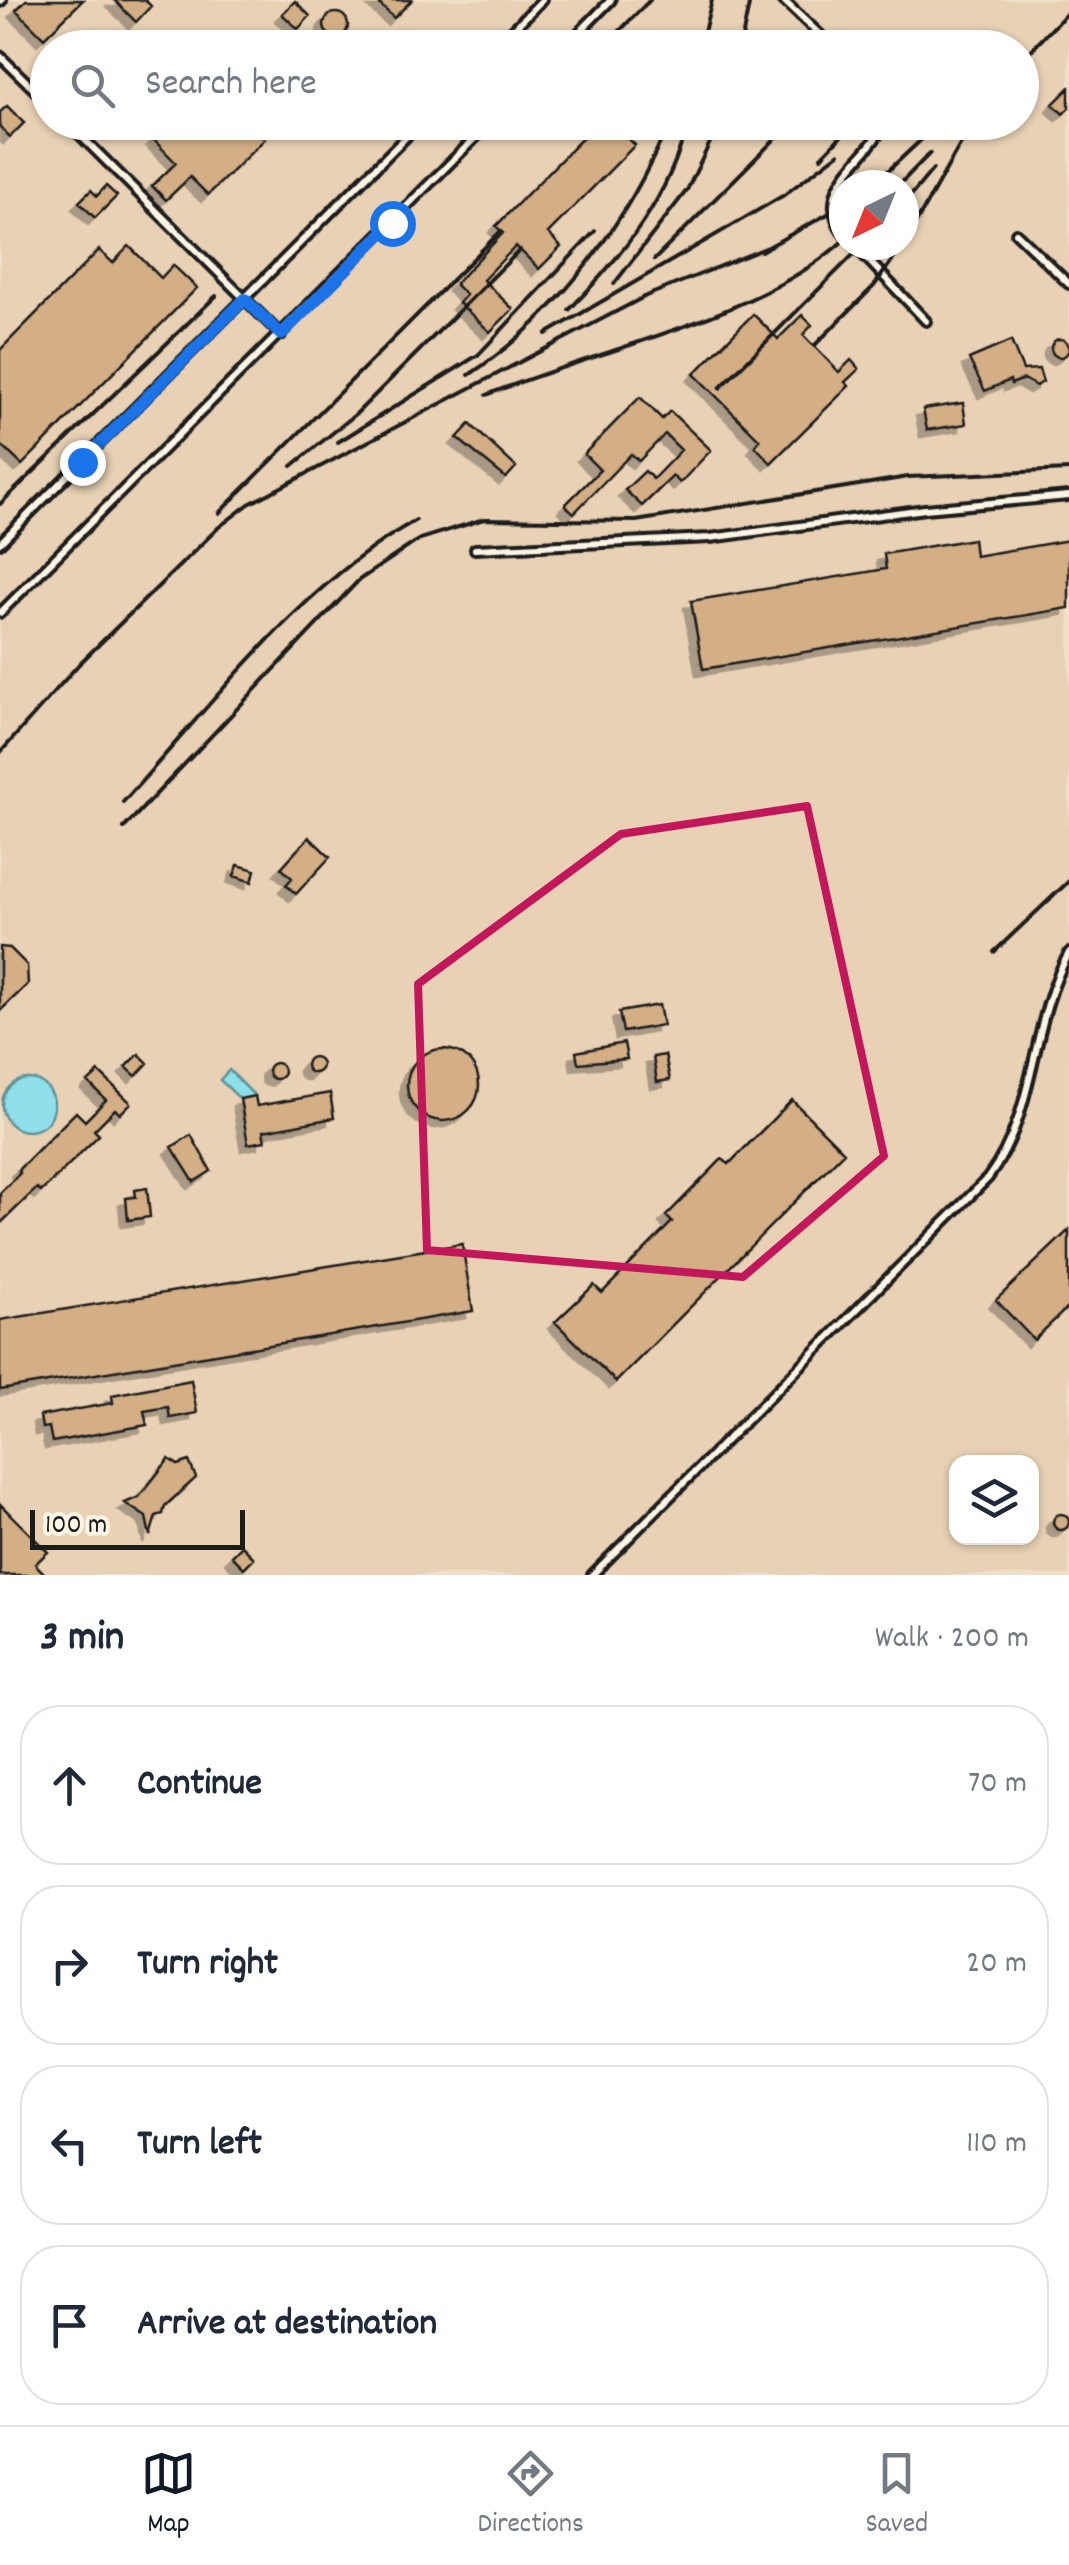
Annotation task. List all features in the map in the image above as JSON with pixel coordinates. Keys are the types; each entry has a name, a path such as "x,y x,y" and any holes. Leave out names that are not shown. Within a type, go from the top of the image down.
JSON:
{"lane":[{"path":"513,30 542,0"},
{"path":"582,30 611,0"},
{"path":"782,0 814,30"},
{"path":"0,56 30,85"},
{"path":"85,140 281,335"},
{"path":"0,543 402,140"},
{"path":"0,613 473,140"},
{"path":"850,170 872,140"},
{"path":"1016,233 1069,284"},
{"path":"868,260 926,321"},
{"path":"475,549 710,538 924,509 1069,496"},
{"path":"592,1575 988,1178 1022,1115 1050,992 1069,953"}],"highlighted area":[{"path":"807,806 884,1156 743,1277 427,1250 418,984 621,834"}],"shaded area":[{"path":"0,0 1069,0 1069,1575 0,1575"}],"water":[{"path":"229,1070 255,1096 240,1099 220,1080"},
{"path":"28,1079 47,1086 54,1105 47,1124 28,1131 9,1124 2,1105 9,1086"}],"building":[{"path":"26,0 83,0 52,30 36,30 16,10"},
{"path":"114,0 145,0 151,6 136,22"},
{"path":"375,0 412,0 394,18"},
{"path":"295,1 310,16 298,29 282,14"},
{"path":"332,14 340,14 347,21 346,30 325,29 325,21"},
{"path":"1069,88 1069,108 1063,114 1053,104"},
{"path":"7,106 24,123 10,137 0,127 0,112"},
{"path":"154,140 264,140 208,195 190,177 166,200 152,186 176,163"},
{"path":"580,140 630,140 635,145 548,233 561,247 539,269 516,246 483,280 513,309 490,332 459,303 466,295 455,284 503,233 496,226"},
{"path":"106,186 117,196 95,218 79,202 91,190 97,196"},
{"path":"129,246 161,278 173,265 197,288 22,465 0,444 0,350 99,250 113,263"},
{"path":"753,314 778,339 802,315 812,325 803,335 839,372 851,360 859,369 845,382 849,386 771,463 755,446 760,440 694,374"},
{"path":"1060,339 1069,348 1060,357 1051,348"},
{"path":"1011,341 1023,370 1039,369 1043,382 1036,386 1024,379 1011,384 1010,380 985,391 969,359"},
{"path":"640,397 662,419 670,411 711,450 680,483 673,476 642,506 625,490 645,471 653,479 681,450 665,434 639,461 631,454 574,513 565,505 600,470 584,454"},
{"path":"963,403 966,424 927,430 923,409"},
{"path":"470,424 516,467 506,478 457,438"},
{"path":"973,539 975,556 1069,540 1069,608 703,669 691,601 886,569 884,554"},
{"path":"309,837 330,857 296,894 286,885 292,878 281,868"},
{"path":"238,865 255,870 252,882 234,876"},
{"path":"0,947 10,948 27,965 28,984 0,1011"},
{"path":"659,1005 663,1025 623,1032 619,1012"},
{"path":"624,1043 627,1059 578,1063 576,1052"},
{"path":"443,1049 469,1059 479,1085 469,1111 443,1121 417,1111 407,1085 417,1059"},
{"path":"139,1054 148,1063 136,1076 126,1067"},
{"path":"665,1055 670,1080 657,1082 653,1057"},
{"path":"314,1057 322,1065 314,1073 306,1065"},
{"path":"276,1063 284,1071 276,1079 268,1071"},
{"path":"99,1072 131,1103 120,1114 115,1109 94,1130 99,1135 41,1192 37,1188 0,1224 0,1193 20,1173 18,1170 76,1112 85,1121 106,1100 88,1082"},
{"path":"330,1093 334,1118 263,1131 265,1141 248,1144 240,1099 255,1096 257,1106"},
{"path":"792,1100 844,1152 616,1382 555,1322 594,1285 602,1293 672,1222 666,1216 722,1159 729,1164"},
{"path":"191,1135 211,1171 194,1182 172,1147"},
{"path":"147,1188 150,1217 128,1220 126,1198 136,1197 135,1190"},
{"path":"1069,1230 1069,1306 1034,1340 996,1300"},
{"path":"462,1244 473,1311 0,1390 0,1320"},
{"path":"191,1380 197,1413 170,1418 168,1407 144,1411 147,1425 52,1442 49,1427 42,1428 40,1416 113,1403 112,1395"},
{"path":"169,1459 178,1465 189,1461 196,1478 165,1506 163,1514 156,1516 150,1536 146,1517 125,1503 139,1497"},
{"path":"0,1504 48,1552 35,1564 46,1575 0,1575"},
{"path":"1061,1514 1069,1522 1061,1530 1053,1522"},
{"path":"242,1546 254,1558 244,1568 232,1556"}],"railway":[{"path":"621,30 650,0"},
{"path":"704,30 712,0"},
{"path":"744,30 750,0"},
{"path":"1039,42 1069,11"},
{"path":"469,375 532,324 587,264 633,195 661,140"},
{"path":"569,310 642,224 669,176 682,140"},
{"path":"614,284 687,190 711,140"},
{"path":"654,260 774,140"},
{"path":"821,157 838,140"},
{"path":"889,170 921,140"},
{"path":"919,217 963,140"},
{"path":"546,334 784,195 839,153"},
{"path":"914,170 930,153"},
{"path":"919,186 933,169"},
{"path":"761,251 829,213"},
{"path":"219,513 501,231"},
{"path":"338,442 478,355 595,231"},
{"path":"0,753 79,664 219,527 249,504 646,296 773,245"},
{"path":"292,466 356,414 520,250"},
{"path":"487,395 722,312 767,291 829,251"},
{"path":"720,388 848,260"},
{"path":"814,346 874,286 892,260"},
{"path":"0,504 216,296"},
{"path":"124,828 359,580 420,539 484,519 636,521 908,477 1069,470"},
{"path":"123,802 296,612 374,547 416,520"},
{"path":"994,952 1069,881"}],"route":[{"path":"82,462 245,299 281,335 392,223"}]}
